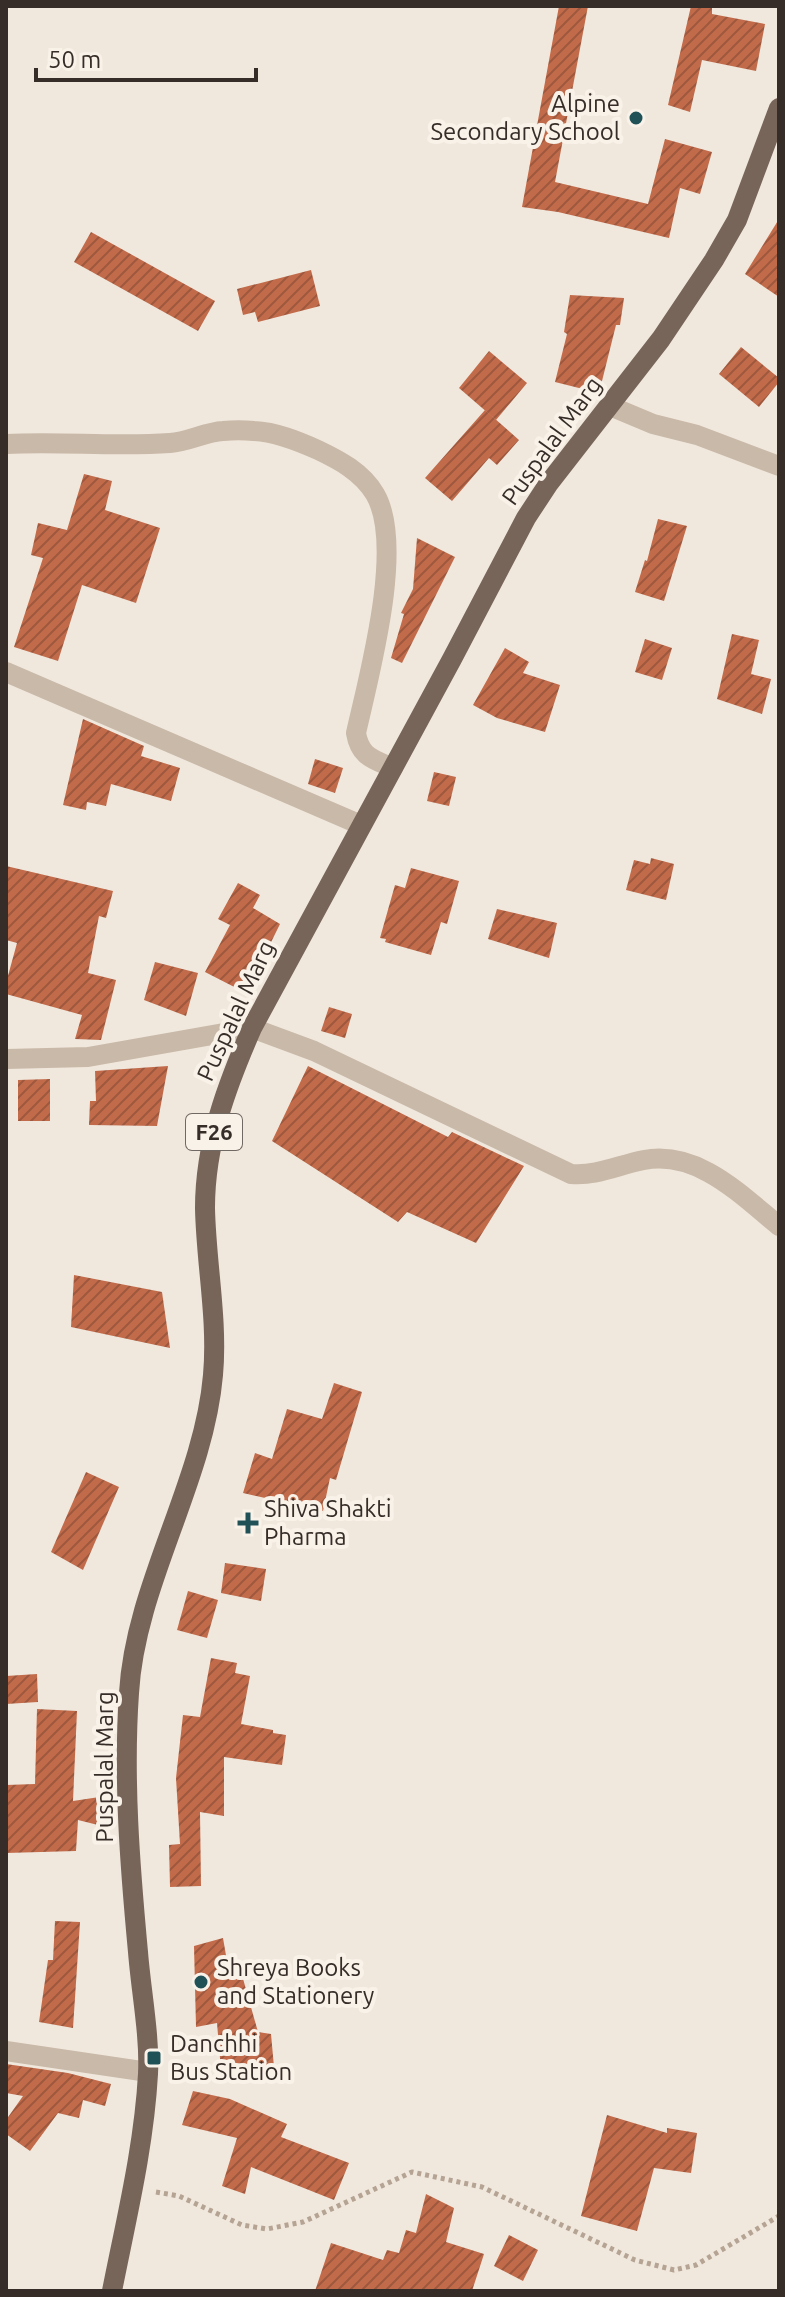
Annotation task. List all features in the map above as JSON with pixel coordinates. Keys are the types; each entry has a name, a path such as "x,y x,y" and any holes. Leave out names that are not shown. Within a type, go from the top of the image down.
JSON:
{"main road":[{"name":"Puspalal Marg","path":"112,2291 148,2072 131,1873 127,1736 129,1690 152,1589 208,1409 214,1373 205,1206 209,1156 227,1085 252,1028 526,518 549,483 661,339 714,260 737,220 779,108"}],"street":[{"path":"610,406 653,424 697,435 779,466"},
{"path":"6,444 161,444 222,431 258,431 297,441 336,458 359,474 375,494 383,516 388,548 386,578 356,733 358,746 368,757 393,768"},
{"path":"6,672 361,825"},
{"path":"6,1059 88,1057 252,1028 314,1051 571,1174 605,1173 662,1158 692,1165 729,1186 779,1226"},
{"path":"6,2051 148,2072"}],"path":[{"path":"131,2189 179,2196 242,2225 267,2229 303,2222 412,2172 482,2187 635,2260 674,2270 696,2265 779,2216"}],"building":[{"path":"559,6 588,6 555,182 648,204 665,139 712,152 700,194 680,188 669,238 558,212 522,207"},
{"path":"691,6 712,6 712,14 765,24 756,71 702,60 690,112 668,105"},
{"path":"779,219 779,297 745,274"},
{"path":"91,232 215,301 198,331 74,262"},
{"path":"311,270 320,306 258,322 255,312 243,315 237,289"},
{"path":"570,295 624,298 620,325 616,325 599,393 555,382 567,334 564,332"},
{"path":"741,347 779,378 759,407 719,374"},
{"path":"489,351 527,383 496,420 459,388"},
{"path":"485,410 519,440 497,465 489,458 452,501 425,478"},
{"path":"84,474 112,481 105,510 160,528 136,603 82,585 58,661 14,647 43,558 31,555 38,523 67,530"},
{"path":"658,519 687,526 664,601 635,592"},
{"path":"417,538 455,557 402,663 391,658 404,614 401,613 413,589"},
{"path":"732,634 759,640 751,674 771,679 762,714 717,699"},
{"path":"645,639 672,648 662,680 635,672"},
{"path":"505,648 529,662 523,673 560,685 545,732 497,718 473,705"},
{"path":"83,719 144,746 141,756 180,768 171,801 111,784 106,806 87,802 86,810 63,805"},
{"path":"315,759 343,768 335,793 308,784"},
{"path":"434,772 456,777 449,806 427,801"},
{"path":"651,858 674,864 666,900 626,890 634,860 650,864"},
{"path":"6,866 113,891 106,918 99,916 88,973 116,980 101,1040 75,1039 82,1015 6,994 17,943 6,940"},
{"path":"411,868 459,881 447,924 441,922 431,955 380,938 395,885 405,888"},
{"path":"238,883 260,895 253,908 280,924 246,993 205,972 230,925 218,919"},
{"path":"497,909 557,923 549,958 488,939"},
{"path":"155,962 198,973 186,1016 144,1000"},
{"path":"329,1007 352,1014 345,1038 321,1031"},
{"path":"168,1066 157,1126 89,1125 90,1101 96,1101 95,1071"},
{"path":"308,1066 448,1137 452,1132 524,1166 476,1243 407,1212 398,1222 272,1141"},
{"path":"50,1079 50,1121 18,1121 18,1080"},
{"path":"74,1275 162,1292 170,1348 71,1327"},
{"path":"334,1383 362,1392 336,1480 330,1478 323,1511 243,1493 255,1453 272,1459 287,1409 322,1419"},
{"path":"86,1472 119,1487 83,1570 51,1552"},
{"path":"225,1563 266,1569 261,1601 221,1593"},
{"path":"188,1591 218,1600 207,1638 177,1630"},
{"path":"211,1658 237,1663 235,1673 250,1676 241,1724 286,1735 282,1765 224,1757 224,1816 200,1812 201,1886 170,1887 169,1845 180,1844 176,1778 183,1715 200,1717"},
{"path":"37,1674 38,1702 6,1704 6,1676"},
{"path":"37,1709 77,1711 73,1801 106,1796 106,1827 78,1820 76,1851 6,1853 6,1785 35,1784"},
{"path":"55,1921 80,1922 73,2028 39,2022 48,1960 53,1960"},
{"path":"223,1938 228,1967 240,1968 258,2032 271,2034 275,2078 222,2082 217,2023 196,2027 194,1946"},
{"path":"6,2064 68,2073 111,2084 105,2106 83,2100 79,2118 58,2113 30,2151 6,2134 6,2120 23,2096 6,2093"},
{"path":"193,2091 230,2099 287,2124 281,2137 349,2163 334,2200 251,2167 245,2194 222,2186 237,2138 182,2125"},
{"path":"607,2115 667,2133 667,2128 697,2133 691,2173 654,2168 637,2231 581,2216"},
{"path":"426,2194 454,2208 446,2242 484,2254 472,2291 315,2291 331,2243 383,2260 387,2250 399,2253 406,2230 416,2233"},
{"path":"509,2235 538,2250 523,2281 494,2266"}],"place":[{"name":"Alpine Secondary School","path":"636,118"},
{"name":"Shiva Shakti Pharma","path":"248,1523"},
{"name":"Shreya Books and Stationery","path":"201,1982"},
{"name":"Danchhi Bus Station","path":"154,2058"}]}
